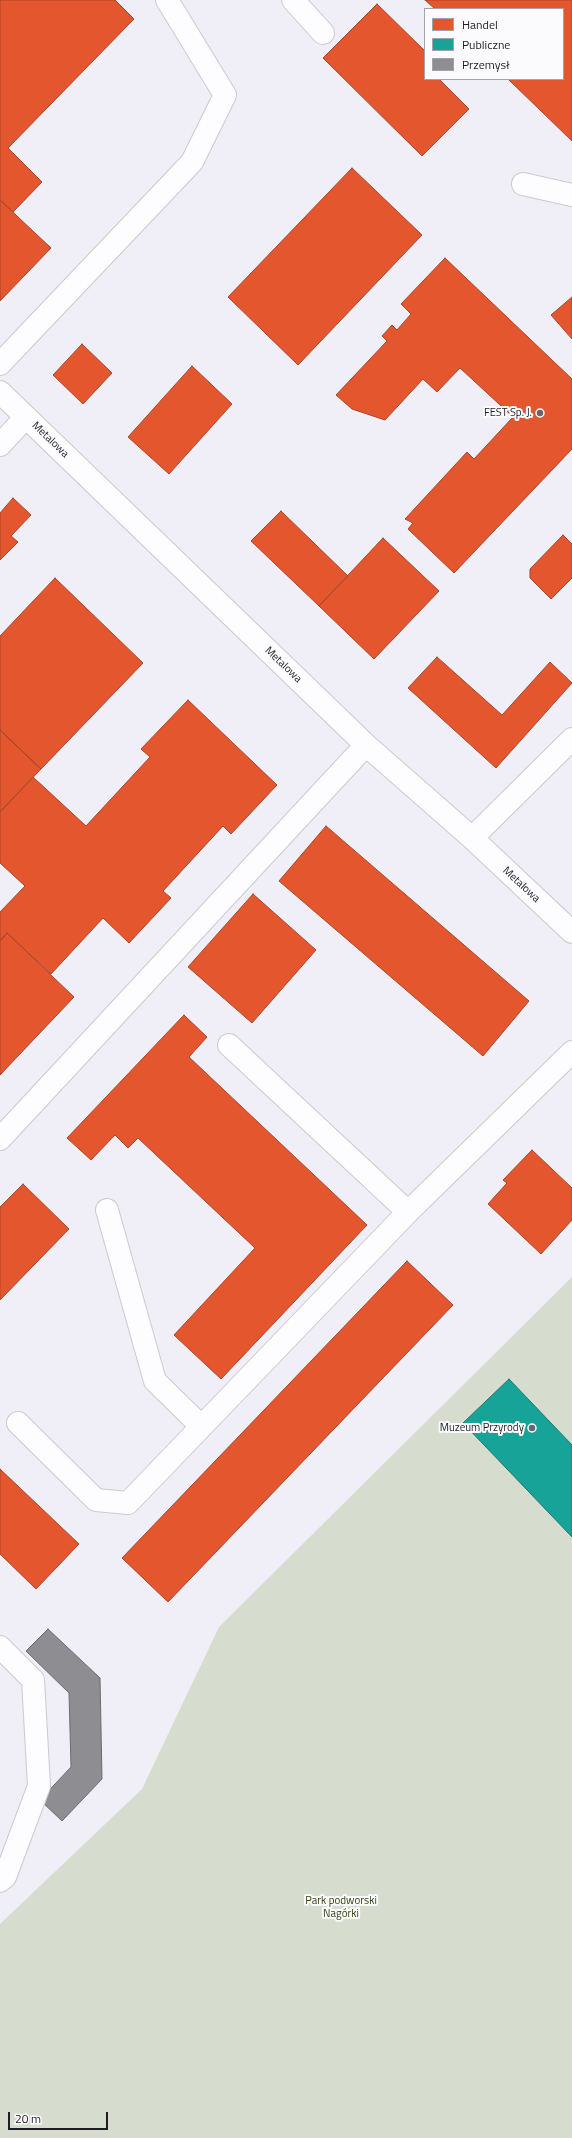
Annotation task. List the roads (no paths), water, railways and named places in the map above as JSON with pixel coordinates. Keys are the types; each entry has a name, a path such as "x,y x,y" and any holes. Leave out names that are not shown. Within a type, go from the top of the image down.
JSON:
{"street":[{"path":"0,364 192,162 225,95 167,0"},
{"path":"293,0 323,33"},
{"path":"523,184 572,195"},
{"name":"Metalowa","path":"0,392 366,745 472,838 572,932"},
{"path":"0,445 26,417"},
{"path":"472,838 572,739"},
{"path":"0,1139 366,745"},
{"path":"229,1044 408,1212"},
{"path":"18,1423 96,1500 128,1503 408,1212 572,1052"},
{"path":"107,1210 155,1381 201,1426"},
{"path":"0,1647 33,1680 38,1786 5,1877 0,1881"}],"place":[{"name":"FEST Sp. J.","path":"540,413"},
{"name":"Muzeum Przyrody","path":"532,1428"}],"park label":[{"name":"Park podworski Nagórki","path":"341,1907"}]}
